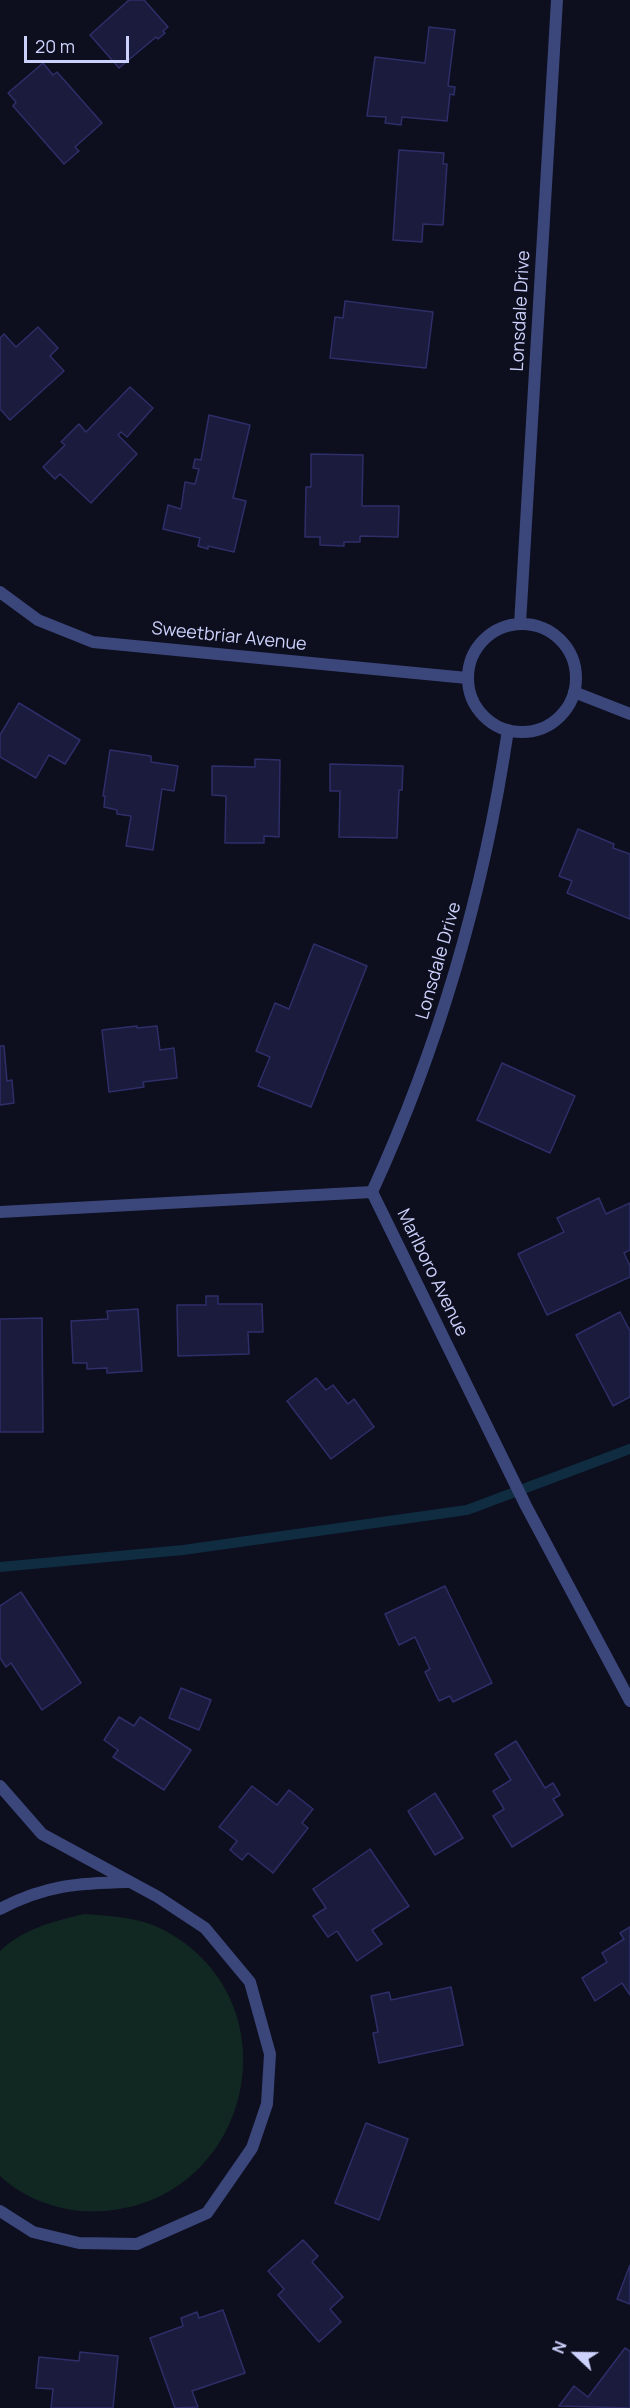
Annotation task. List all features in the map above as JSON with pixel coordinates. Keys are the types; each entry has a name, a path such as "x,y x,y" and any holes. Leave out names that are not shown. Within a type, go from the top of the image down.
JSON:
{"street":[{"name":"Lonsdale Drive","path":"520,624 557,0"},
{"name":"Sweetbriar Avenue","path":"0,592 38,620 93,642 467,678"},
{"path":"520,624 534,625 550,631 563,643 572,658 576,674 574,692 567,707 555,720 540,729 523,732 508,730 491,722 478,711 470,695 467,678 470,662 477,647 488,635 502,627 520,624"},
{"path":"574,692 630,714"},
{"name":"Lonsdale Drive","path":"372,1192 421,1077 464,948 488,845 508,730"},
{"path":"0,1212 372,1192"},
{"name":"Marlboro Avenue","path":"372,1192 526,1506 630,1701"},
{"path":"0,1786 42,1834 129,1882 205,1928 250,1982 270,2054 267,2104 252,2148 207,2213 137,2244 79,2243 33,2232 0,2211"},
{"path":"0,1909 22,1897 73,1883 129,1882"}],"green space":[{"path":"84,1914 145,1922 164,1930 206,1962 232,2002 243,2047 240,2093 224,2136 195,2172 155,2198 105,2211 77,2210 49,2204 23,2193 0,2176 0,1951 29,1931"}],"building":[{"path":"129,0 144,0 168,27 158,39 156,37 119,68 90,35"},
{"path":"429,27 455,30 448,86 455,87 454,95 450,94 447,121 402,117 401,125 385,123 386,117 367,116 375,57 425,63"},
{"path":"43,63 53,75 57,72 102,123 75,147 79,151 64,164 13,106 16,102 8,93"},
{"path":"399,150 444,153 443,164 447,164 443,225 423,224 422,242 393,240"},
{"path":"345,301 433,312 426,368 330,358 335,317 343,318"},
{"path":"38,327 58,348 50,356 64,371 10,420 0,409 0,338 4,334 16,347"},
{"path":"130,387 153,408 127,437 121,432 118,435 137,454 91,503 60,474 55,479 43,467 65,445 61,442 79,424 86,432"},
{"path":"209,415 250,425 233,498 246,501 234,552 198,546 200,538 163,529 168,505 181,509 185,482 195,484 199,469 193,468 195,459 201,460"},
{"path":"311,454 363,455 362,506 399,506 398,537 360,536 360,542 344,542 344,546 320,545 320,537 305,537 306,487 311,487"},
{"path":"19,703 80,740 65,764 49,755 36,778 0,757 0,735"},
{"path":"110,750 151,756 151,762 178,766 174,791 162,789 153,850 126,846 131,816 117,814 117,810 104,807 105,796 103,796"},
{"path":"255,759 280,760 279,837 264,836 264,843 225,843 226,796 212,795 212,766 255,767"},
{"path":"330,764 403,766 402,790 399,790 397,838 339,837 340,791 330,791"},
{"path":"578,829 614,844 613,848 630,854 630,919 567,893 572,881 559,876"},
{"path":"314,944 367,966 311,1107 258,1086 270,1057 256,1051 275,1003 289,1009"},
{"path":"137,1026 137,1028 157,1026 160,1050 174,1048 177,1078 143,1082 144,1087 109,1092 102,1030"},
{"path":"0,1046 4,1046 7,1081 12,1080 14,1103 0,1105"},
{"path":"502,1063 575,1096 550,1153 477,1120"},
{"path":"599,1198 606,1214 630,1203 630,1250 624,1253 630,1266 630,1277 547,1315 518,1254 564,1232 557,1218"},
{"path":"206,1296 218,1296 218,1304 262,1304 263,1332 248,1332 249,1354 178,1356 177,1305 206,1305"},
{"path":"138,1309 142,1371 107,1373 107,1368 87,1369 87,1363 73,1363 71,1321 108,1319 107,1311"},
{"path":"620,1312 630,1331 630,1397 613,1406 576,1335"},
{"path":"42,1318 43,1432 0,1432 0,1319"},
{"path":"316,1378 326,1390 333,1385 348,1404 354,1399 374,1427 331,1459 287,1401"},
{"path":"445,1586 492,1683 453,1702 450,1696 439,1701 425,1672 430,1669 415,1637 399,1645 385,1614"},
{"path":"21,1592 81,1683 42,1710 11,1663 6,1667 0,1658 0,1606"},
{"path":"181,1688 211,1700 199,1730 169,1718"},
{"path":"119,1717 134,1726 140,1717 191,1750 164,1790 113,1757 118,1750 104,1740"},
{"path":"516,1741 545,1788 553,1783 560,1795 553,1799 563,1815 512,1847 493,1816 504,1809 493,1791 511,1780 495,1754"},
{"path":"252,1786 277,1805 289,1790 313,1809 302,1823 308,1828 273,1873 248,1853 242,1860 230,1850 237,1841 219,1827"},
{"path":"435,1793 463,1838 435,1855 408,1811"},
{"path":"370,1849 409,1906 372,1930 382,1944 357,1961 337,1931 328,1937 313,1916 326,1908 313,1889"},
{"path":"630,1927 630,1995 622,1983 595,2001 582,1978 607,1962 602,1953 624,1939 620,1933"},
{"path":"451,1987 463,2045 379,2063 373,2033 378,2032 371,1996 389,1992 391,2000"},
{"path":"366,2123 408,2139 379,2220 335,2203"},
{"path":"303,2240 318,2256 312,2262 343,2297 330,2309 341,2322 319,2342 278,2295 284,2289 268,2271"},
{"path":"630,2265 630,2304 617,2299"},
{"path":"223,2310 245,2373 192,2391 198,2407 175,2408 150,2338 183,2326 181,2318 197,2312 199,2318"},
{"path":"625,2348 630,2351 630,2408 559,2406 574,2386 588,2397"},
{"path":"80,2352 118,2356 113,2408 51,2408 53,2389 36,2388 39,2357 79,2361"}],"waterway":[{"path":"0,1567 183,1550 467,1510 630,1449"}]}
